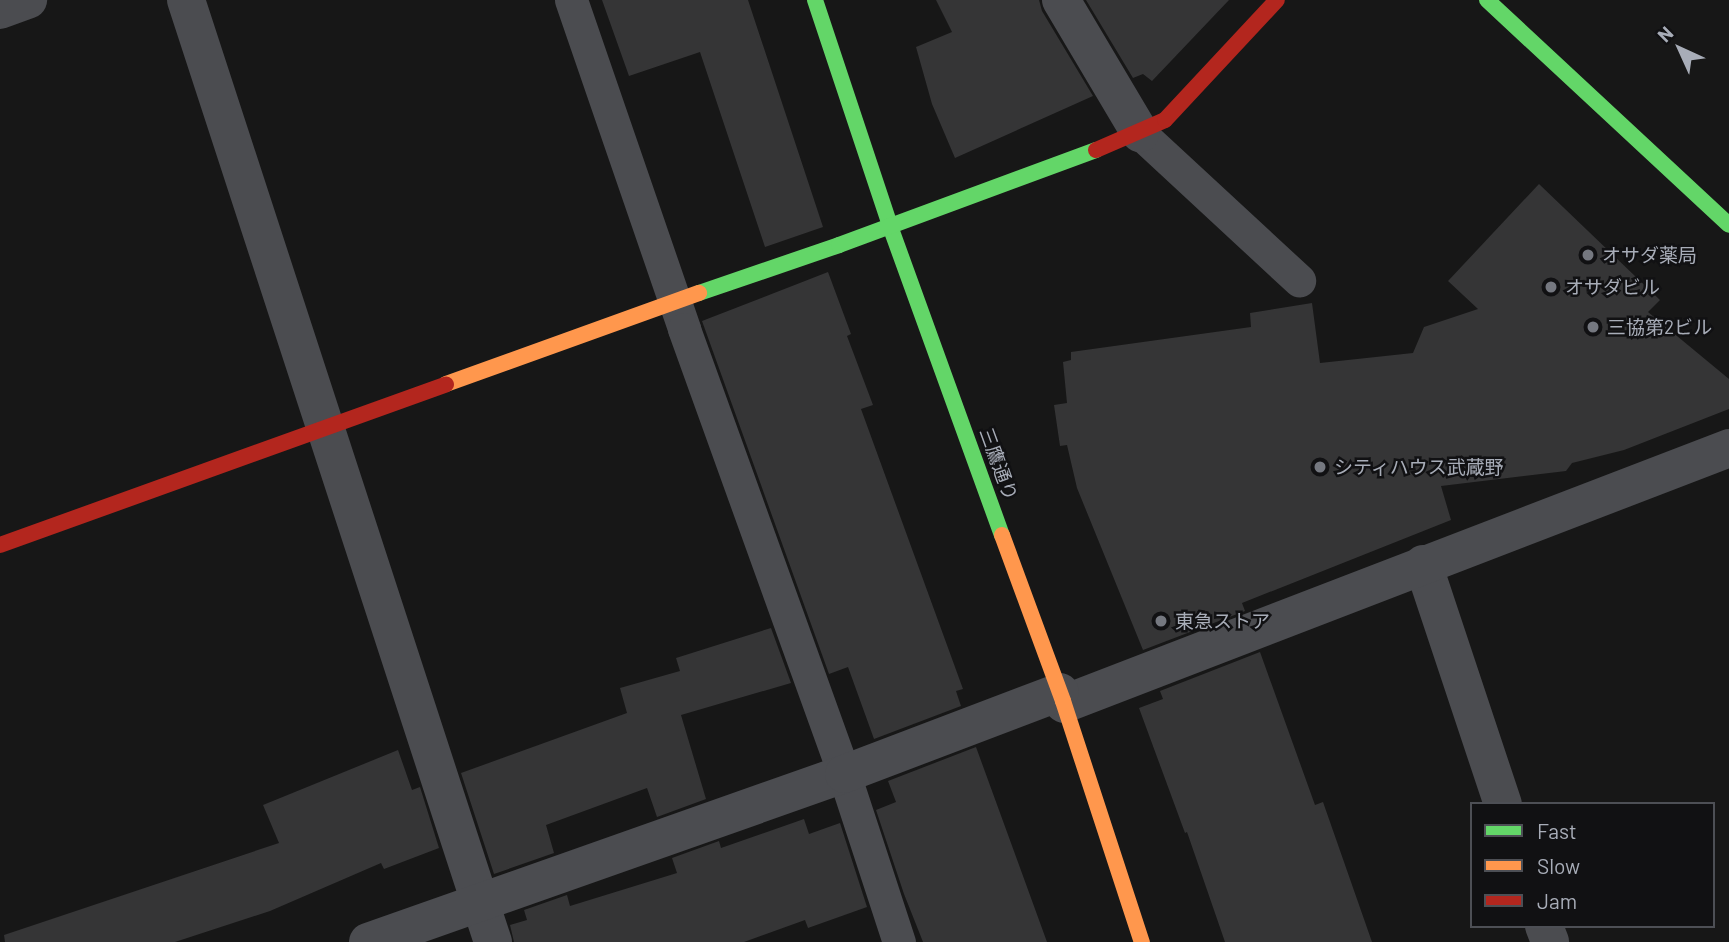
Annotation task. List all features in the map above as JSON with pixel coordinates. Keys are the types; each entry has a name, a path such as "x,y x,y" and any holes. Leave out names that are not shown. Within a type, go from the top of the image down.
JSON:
{"street":[{"path":"0,10 28,0"},
{"path":"186,0 493,942"},
{"name":"三鷹通り","path":"815,0 890,226 1062,698 1142,942"},
{"path":"1061,0 1140,133"},
{"path":"0,545 890,226 1140,133 1165,120 1277,0"},
{"path":"1487,0 1729,225"},
{"path":"368,942 1062,698 1729,449"},
{"path":"1423,564 1502,802"}],"lane":[{"path":"571,0 844,774 899,942"},
{"path":"1140,133 1298,280"}],"building":[{"path":"602,0 748,0 823,227 765,247 700,52 629,76"},
{"path":"936,0 1039,0 1042,11 1093,96 955,158 932,104 916,47 952,32"},
{"path":"1086,0 1229,0 1152,81 1143,74 1133,78"},
{"name":"シティハウス武蔵野","path":"1539,184 1660,300 1648,312 1729,379 1729,409 1624,450 1572,463 1566,471 1441,486 1451,520 1242,603 1245,611 1143,650 1077,488 1067,445 1060,446 1054,405 1067,403 1063,362 1071,360 1071,352 1251,327 1250,313 1312,303 1320,363 1413,353 1424,327 1478,309 1448,281"},
{"path":"828,272 851,334 847,336 873,405 861,409 963,689 956,691 961,706 874,739 848,667 829,674 702,321"},
{"path":"771,628 791,683 681,715 706,799 657,817 647,788 546,825 554,853 494,874 461,773 627,713 620,688 680,671 676,658"},
{"path":"1260,652 1315,805 1323,802 1372,942 1225,942 1187,832 1185,833 1139,708 1163,699 1160,691"},
{"path":"976,747 1047,942 923,942 904,894 876,810 896,802 888,781"},
{"path":"398,750 412,790 420,787 439,848 384,869 381,863 270,911 175,942 5,942 4,935 279,843 263,805"},
{"path":"804,819 809,834 840,823 867,907 808,928 805,920 744,942 514,942 510,925 527,920 524,910 567,895 570,906 677,873 672,858 719,841 721,848"}],"traffic: fast":[{"path":"815,0 890,226 1002,535"},
{"path":"1487,0 1729,225"},
{"path":"699,293 839,245 1096,150"}],"traffic: slow":[{"path":"446,384 699,293"},
{"path":"1002,535 1063,701 1142,942"}],"traffic: jam":[{"path":"1096,150 1165,120 1277,0"},
{"path":"0,545 446,384"}],"place":[{"name":"オサダ薬局","path":"1588,255"},
{"name":"オサダビル","path":"1551,287"},
{"name":"三協第2ビル","path":"1593,327"},
{"name":"シティハウス武蔵野","path":"1320,467"},
{"name":"東急ストア","path":"1161,621"}]}
